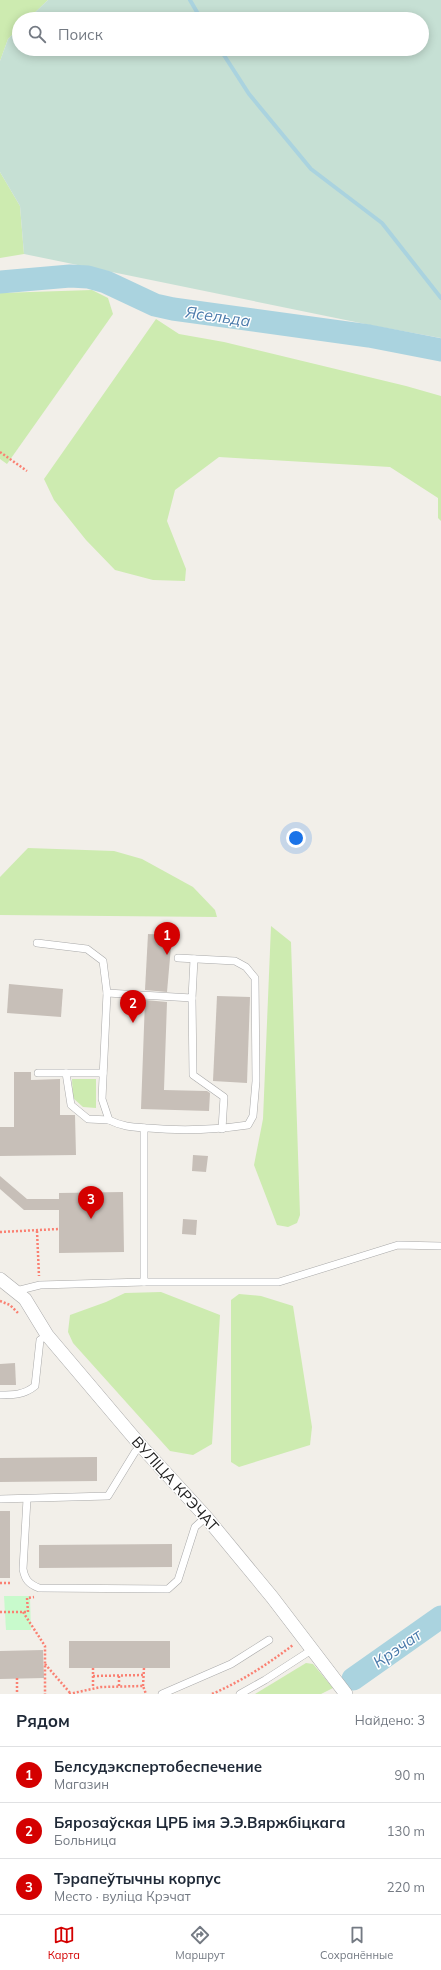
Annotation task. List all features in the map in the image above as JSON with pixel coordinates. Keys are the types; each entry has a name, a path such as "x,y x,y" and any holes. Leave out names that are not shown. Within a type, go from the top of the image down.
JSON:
{"street":[{"name":"ВУЛІЦА КРЭЧАТ","path":"0,1279 28,1302 47,1336 141,1446 206,1516 304,1637 346,1694"}],"lane":[{"path":"37,943 87,949 103,961 107,993 102,1099 110,1120"},
{"path":"66,1073 71,1105 88,1119 110,1120 120,1126 183,1131 222,1129 248,1125 253,1116 256,1081 255,978 246,967 234,961 178,958"},
{"path":"194,959 192,998 193,1075 224,1097 222,1129"},
{"path":"107,993 192,998"},
{"path":"38,1072 103,1074"},
{"path":"144,1128 144,1282"},
{"path":"16,1291 40,1285 144,1282 279,1282 398,1245 441,1246"},
{"path":"0,1395 19,1394 29,1391 35,1386 40,1340 47,1336"},
{"path":"0,1499 108,1496 135,1452 141,1446"},
{"path":"27,1499 23,1569 25,1578 31,1585 39,1588 168,1589 178,1580 195,1527 206,1516"},
{"path":"162,1694 232,1664 269,1640"},
{"path":"240,1694 265,1680 312,1649"}],"path":[{"path":"0,452 26,471"},
{"path":"0,1232 59,1229"},
{"path":"37,1230 40,1285"},
{"path":"0,1583 11,1583"},
{"path":"0,1612 28,1612 28,1598 35,1597"},
{"path":"23,1612 45,1646 45,1694"},
{"path":"212,1694 232,1686 270,1662 304,1637"},
{"path":"45,1664 70,1694 93,1688 143,1686"},
{"path":"93,1668 93,1688"},
{"path":"144,1668 143,1686 146,1694"},
{"path":"93,1676 144,1675"},
{"path":"119,1676 119,1686"},
{"path":"17,1678 17,1694"}],"green space":[{"path":"0,0 48,0 35,12 12,12 12,35 8,39 0,61"},
{"path":"48,0 441,0 441,338 375,326 24,254 20,206 0,172 0,61 8,39 12,35 12,56 429,56 429,12 35,12"},
{"path":"0,172 20,206 24,254 0,258"},
{"path":"92,290 108,298 113,314 7,464 0,459 0,293"},
{"path":"156,319 179,334 224,342 406,386 441,396 441,521 438,518 438,498 390,467 219,457 175,490 167,521 186,569 185,581 153,580 115,570 86,540 54,500 44,479"},
{"path":"28,848 114,851 142,859 193,887 215,910 217,917 0,915 0,877"},
{"path":"271,926 291,942 300,1215 297,1223 288,1227 277,1225 254,1165 263,1119"},
{"path":"72,1079 96,1079 96,1108 83,1107 73,1098"},
{"path":"161,1292 220,1315 212,1444 193,1455 170,1451 73,1343 68,1332 70,1315 106,1302 125,1293"},
{"path":"239,1294 261,1296 293,1306 312,1427 310,1445 239,1467 231,1462 231,1300"},
{"path":"4,1596 30,1596 31,1630 6,1630"},
{"path":"306,1663 313,1664 333,1688 321,1694 255,1694"}],"building":[{"path":"148,934 172,935 167,992 145,990"},
{"path":"9,984 63,989 61,1017 7,1013"},
{"path":"217,996 250,997 247,1083 213,1081"},
{"path":"145,1000 167,1002 164,1090 207,1091 210,1093 209,1111 141,1109"},
{"path":"14,1072 31,1072 31,1080 60,1079 60,1115 75,1115 76,1155 0,1156 0,1127 14,1127"},
{"path":"193,1155 208,1156 206,1172 192,1171"},
{"path":"0,1176 27,1199 59,1199 59,1193 123,1192 124,1252 59,1253 59,1210 24,1210 0,1189"},
{"path":"183,1219 197,1220 196,1235 182,1234"},
{"path":"15,1363 16,1385 0,1385 0,1364"},
{"path":"97,1457 97,1481 0,1482 0,1458"},
{"path":"0,1511 10,1511 10,1578 0,1578"},
{"path":"172,1544 172,1567 39,1568 39,1545"},
{"path":"69,1641 170,1641 170,1668 69,1668"},
{"path":"43,1650 44,1678 0,1679 0,1651"}],"waterway":[{"path":"190,0 197,12"},
{"path":"225,56 249,94 311,169 382,223 441,298"},
{"name":"Ясельда","path":"0,282 70,276 88,277 106,282 155,305 173,309 369,336 441,350"},
{"name":"Крэчат","path":"353,1679 441,1617"}],"place":[{"name":"Белсудэкспертобеспечение","path":"167,955"},
{"name":"Бярозаўская ЦРБ імя Э.Э.Вяржбіцкага","path":"133,1023"},
{"name":"Тэрапеўтычны корпус","path":"91,1219"}]}
